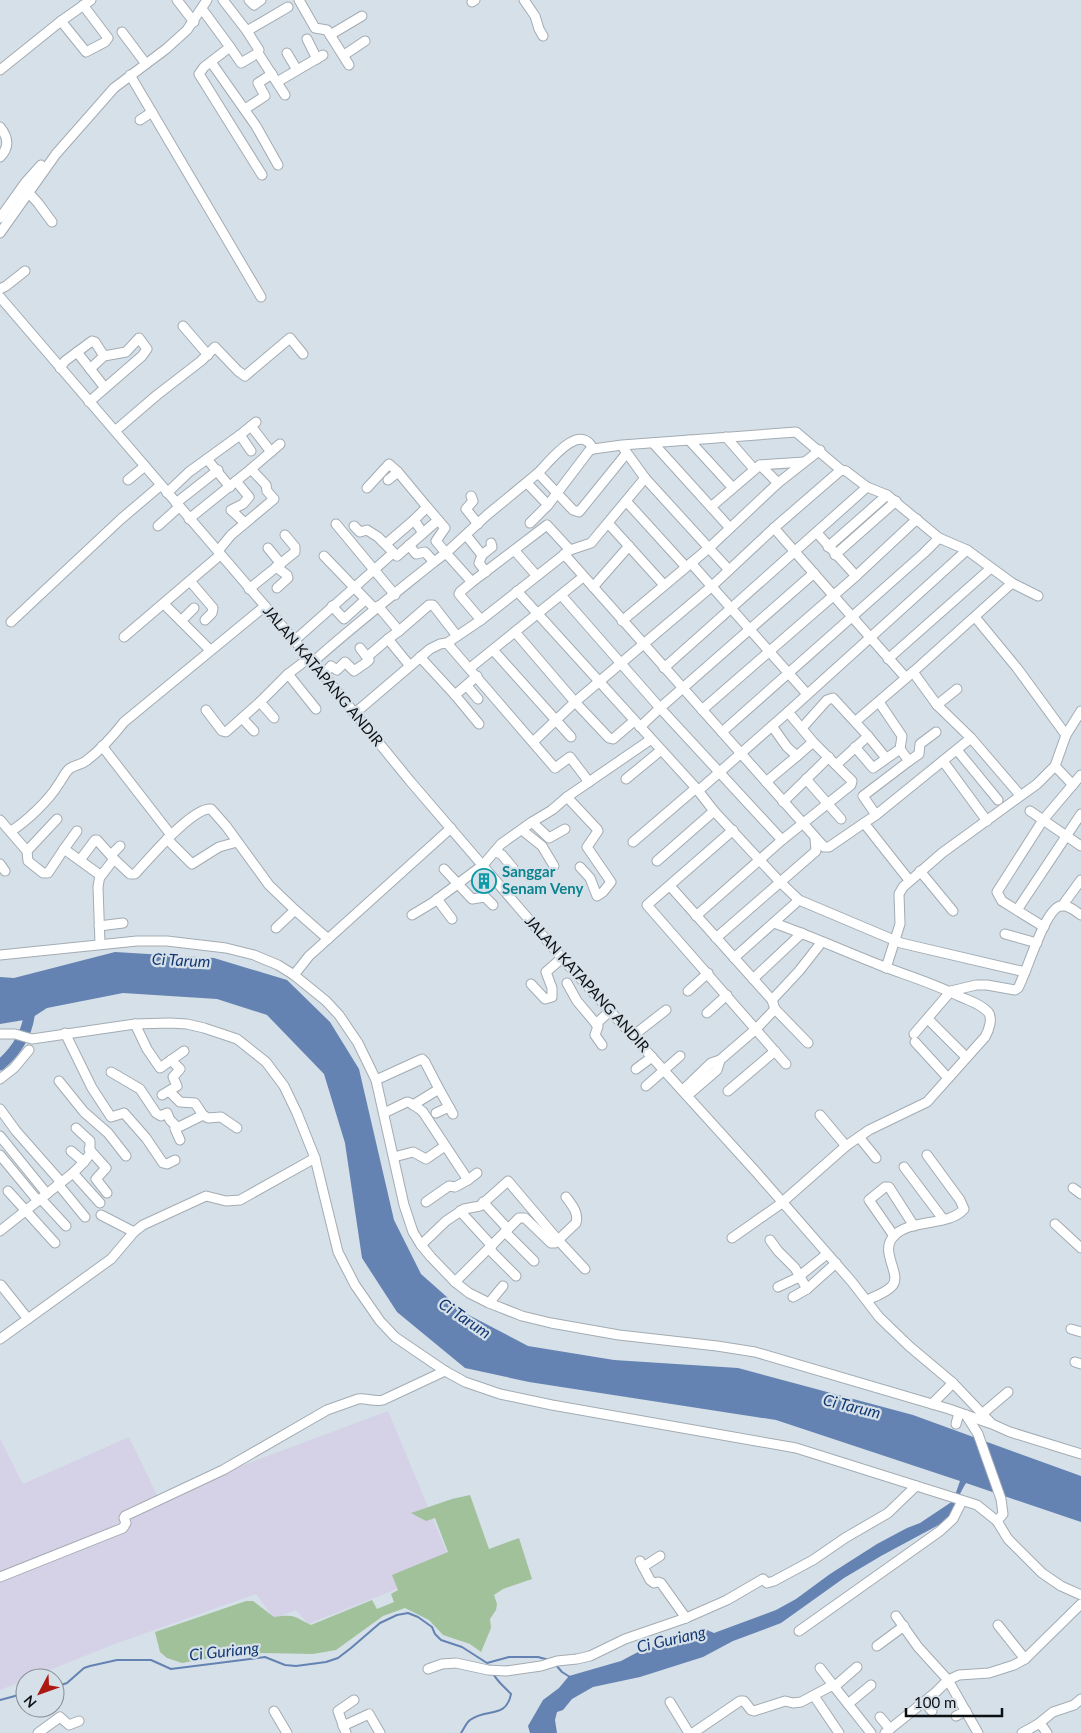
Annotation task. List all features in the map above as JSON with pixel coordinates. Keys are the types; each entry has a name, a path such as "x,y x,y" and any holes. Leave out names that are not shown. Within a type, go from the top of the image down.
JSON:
{"street":[{"path":"177,0 193,20"},
{"path":"0,218 26,183 78,124 110,83 166,50 193,20 207,0"},
{"path":"223,0 258,47 258,53 285,95"},
{"path":"249,0 254,5 261,0"},
{"path":"299,0 316,28 326,30 349,65"},
{"path":"524,0 535,16 543,36"},
{"path":"0,70 60,20 87,3 108,38 105,42 86,52 60,20"},
{"path":"247,31 288,7"},
{"path":"202,9 241,62 258,53"},
{"path":"330,35 362,16"},
{"path":"122,32 144,62"},
{"path":"245,109 264,96 258,83 297,70 320,57 307,39"},
{"path":"344,55 365,41"},
{"path":"230,47 201,70 200,76 262,175"},
{"path":"288,53 297,70"},
{"path":"0,233 56,154 114,88 144,62"},
{"path":"211,62 245,109 278,164"},
{"path":"130,75 261,297"},
{"path":"140,120 152,112"},
{"path":"0,127 8,139 2,155"},
{"path":"28,192 52,222"},
{"path":"0,289 25,271"},
{"name":"JALAN KATAPANG ANDIR","path":"0,297 323,674 410,781 562,958 634,1035 663,1071 685,1093 836,1263 880,1317 909,1346 953,1382 986,1420 1010,1432 1081,1454"},
{"path":"183,326 208,355"},
{"path":"89,402 142,356 147,349 140,338 126,352 104,356 90,369"},
{"path":"114,431 208,355 215,347 245,376 290,338 303,354"},
{"path":"60,368 92,341 95,342 104,356"},
{"path":"77,352 105,388"},
{"path":"167,493 189,472 253,424 271,452"},
{"path":"530,523 548,505 589,451 593,449 622,445 796,432 820,450 841,470 868,487 887,495 940,538 968,550 1012,583 1038,596"},
{"path":"240,435 252,451"},
{"path":"726,438 778,484"},
{"path":"206,710 223,732 226,732 288,674 311,660 395,595 527,483 571,441 584,439 590,442 593,449"},
{"path":"689,440 733,488"},
{"path":"653,443 730,528"},
{"path":"189,519 280,444"},
{"path":"622,445 626,454 645,478 729,570"},
{"path":"622,621 709,548 778,484 820,450"},
{"path":"538,473 573,510 579,512 626,454"},
{"path":"207,459 249,497 243,504 231,510 245,523"},
{"path":"711,507 757,467 804,462"},
{"path":"366,488 389,464 398,472 438,520 445,530 436,541 472,582"},
{"path":"128,480 144,466"},
{"path":"124,637 190,581 219,553 231,535 274,499 266,491 266,485 251,469"},
{"path":"158,526 199,484 218,470"},
{"path":"533,742 575,702 711,586 841,470"},
{"path":"189,472 199,484"},
{"path":"388,480 398,472"},
{"path":"355,713 435,646 447,643 481,620 567,552 590,545 645,478"},
{"path":"527,483 548,505"},
{"path":"11,622 121,519 161,486"},
{"path":"664,668 868,487"},
{"path":"828,547 887,495"},
{"path":"471,496 473,501 466,509 478,524"},
{"path":"626,501 711,586 807,694"},
{"path":"835,555 896,502"},
{"path":"386,544 427,507"},
{"path":"702,710 856,576 917,519"},
{"path":"414,520 423,533"},
{"path":"354,526 361,532 367,530 386,544 393,553 398,555 438,520"},
{"path":"608,523 664,585"},
{"path":"336,524 395,595"},
{"path":"481,620 459,594 547,525 583,577 741,753 815,839 824,846 829,847 876,815 958,750 970,738"},
{"path":"774,528 888,659 909,675 970,738 1020,796"},
{"path":"817,533 856,576"},
{"path":"249,589 296,550 285,535"},
{"path":"466,535 482,555"},
{"path":"722,732 940,538"},
{"path":"486,572 478,563 482,555 492,547 491,543"},
{"path":"409,545 416,554 425,552 434,562"},
{"path":"593,587 629,546"},
{"path":"268,548 278,566 288,578 277,588"},
{"path":"634,842 772,726 968,550"},
{"path":"515,551 536,575"},
{"path":"294,640 393,553"},
{"path":"324,556 353,588 399,631"},
{"path":"888,659 991,568"},
{"path":"515,632 575,702 609,738 613,739 660,708 814,573"},
{"path":"470,668 583,577"},
{"path":"190,581 213,608 212,613 205,620"},
{"path":"856,721 1012,583"},
{"path":"517,591 650,740 697,789 714,811 799,900 895,940 1025,972"},
{"path":"560,595 660,708 782,840"},
{"path":"332,606 344,619 365,600"},
{"path":"164,604 210,650"},
{"path":"323,674 330,666 337,670 345,662 354,671 369,661 388,640 429,605 433,605 457,636"},
{"path":"11,831 26,820 58,786 64,774 70,768 85,762 124,722 264,606"},
{"path":"181,621 194,608"},
{"path":"975,617 1018,668 1066,735"},
{"path":"388,640 410,666"},
{"path":"447,643 555,768 570,757 590,782"},
{"path":"360,648 373,655"},
{"path":"493,650 571,737"},
{"path":"420,657 456,695 479,724"},
{"path":"288,674 316,709"},
{"path":"456,695 477,676"},
{"path":"466,686 478,699"},
{"path":"937,706 958,689"},
{"path":"802,728 827,700 833,698 856,721 886,758"},
{"path":"260,702 274,718"},
{"path":"879,702 902,736 900,749 909,761"},
{"path":"886,968 900,924 899,894 903,886 942,853 1037,784 1055,766 1066,735 1081,711"},
{"path":"696,916 782,840 826,803 849,788 852,783 836,764 813,742 788,712"},
{"path":"242,718 254,731"},
{"path":"772,726 797,756"},
{"path":"876,815 864,795 918,754 920,744 936,732"},
{"path":"836,764 868,736"},
{"path":"412,915 483,865 495,851 532,822 552,810 600,773 650,740"},
{"path":"766,782 813,742"},
{"path":"102,746 169,837 192,864 219,847 237,842"},
{"path":"855,747 873,768 900,749"},
{"path":"958,750 998,800"},
{"path":"626,779 660,751"},
{"path":"783,802 829,757"},
{"path":"943,761 987,821"},
{"path":"1055,766 1073,785"},
{"path":"1044,927 1002,901 997,892 1044,820 1081,775"},
{"path":"806,779 841,819"},
{"path":"567,797 597,829 598,832 586,847 611,882 597,896 591,879 580,867"},
{"path":"80,860 96,840 130,874 134,875 169,837 202,810 211,809 269,885 328,938"},
{"path":"658,861 714,811"},
{"path":"1030,812 1081,846"},
{"path":"1017,910 1081,814"},
{"path":"0,820 27,851 28,861 46,874 77,831"},
{"path":"27,851 57,820"},
{"path":"532,822 549,838 565,829"},
{"path":"864,823 909,880"},
{"path":"294,975 309,956 328,938 451,828"},
{"path":"522,830 542,846 554,866"},
{"path":"733,830 647,905 786,1064"},
{"path":"716,938 816,851 815,839"},
{"path":"100,944 98,887 101,876 120,846"},
{"path":"64,849 101,876"},
{"path":"495,851 513,868"},
{"path":"444,869 472,899 485,897 494,905"},
{"path":"920,871 953,911"},
{"path":"1062,906 1081,880"},
{"path":"670,886 808,1044"},
{"path":"437,899 452,919"},
{"path":"734,958 799,900"},
{"path":"948,1078 915,1038 928,1018 950,991 976,985 1015,990 1018,988 1053,910 1067,906 1081,915"},
{"path":"276,928 295,910"},
{"path":"99,926 123,923"},
{"path":"732,1238 782,1203 846,1146 859,1137 927,1102 988,1031 990,1016 987,1011 976,1003 950,991 886,968 774,923"},
{"path":"753,979 802,934"},
{"path":"1005,934 1037,943"},
{"path":"0,956 100,944 166,941 226,948 254,955 278,965 316,992 339,1015 358,1043 376,1080 408,1220 421,1245 455,1282 470,1293 522,1316 551,1323 619,1335 756,1352 986,1420"},
{"path":"685,1093 711,1063 720,1060 756,1029 822,943"},
{"path":"531,984 545,999 552,997 552,988 546,972 562,958"},
{"path":"688,991 708,973"},
{"path":"567,983 577,1001 596,1024 598,1028 595,1035 602,1045"},
{"path":"707,1014 727,996"},
{"path":"596,1024 611,1010"},
{"path":"634,1035 666,1010"},
{"path":"928,1018 966,1057"},
{"path":"135,1024 147,1049 159,1067 162,1067 184,1051"},
{"path":"0,1034 14,1034 32,1039 135,1024 187,1024 237,1039 266,1062 276,1074 297,1113 315,1158 338,1252 355,1285 380,1321 395,1337 445,1371 465,1382 500,1394 796,1448 916,1486 936,1487 958,1500 977,1506 997,1521 1008,1539 1052,1581 1081,1595"},
{"path":"65,1033 92,1088 110,1117 124,1113 146,1138 163,1163 167,1164 175,1160"},
{"path":"0,1079 14,1068 29,1050"},
{"path":"728,1091 775,1051"},
{"path":"636,1069 652,1056"},
{"path":"646,1086 680,1056"},
{"path":"376,1080 422,1059 451,1111 436,1113"},
{"path":"171,1060 180,1070 173,1077 177,1086 165,1093 180,1102 195,1103 203,1115 209,1118 221,1116 237,1128"},
{"path":"111,1072 140,1089 156,1113 161,1116 167,1113 170,1120 177,1126"},
{"path":"59,1081 84,1112 101,1126 126,1156"},
{"path":"413,1105 439,1089"},
{"path":"71,1110 75,1105 70,1100 72,1096"},
{"path":"384,1113 407,1102 422,1110 468,1180"},
{"path":"0,1109 85,1217"},
{"path":"820,1114 846,1146"},
{"path":"177,1126 203,1115"},
{"path":"0,1231 73,1173 88,1158 90,1145 101,1126"},
{"path":"177,1126 175,1129 180,1140"},
{"path":"76,1128 106,1168 96,1180 107,1193"},
{"path":"0,1136 42,1198"},
{"path":"859,1137 876,1158"},
{"path":"394,1157 413,1152 426,1159 445,1146"},
{"path":"71,1150 84,1162"},
{"path":"0,1155 66,1226"},
{"path":"868,1302 891,1287 895,1281 888,1253 889,1244 894,1236 914,1226 956,1216 964,1209 960,1200 927,1155"},
{"path":"0,1339 111,1259 134,1232 156,1218 206,1196 226,1201 240,1200 315,1158"},
{"path":"904,1167 943,1219"},
{"path":"73,1173 100,1203"},
{"path":"426,1202 449,1186 455,1187 478,1173"},
{"path":"421,1245 436,1229 460,1212 476,1207 508,1181 585,1269"},
{"path":"894,1236 869,1200 885,1187 889,1187 914,1226"},
{"path":"8,1191 55,1243"},
{"path":"455,1282 522,1217 551,1243 558,1240 577,1220 576,1212 566,1197"},
{"path":"483,1202 534,1261"},
{"path":"460,1212 516,1276"},
{"path":"100,1214 134,1232"},
{"path":"1055,1224 1081,1248"},
{"path":"770,1240 795,1268 807,1289"},
{"path":"778,1287 801,1276 827,1254"},
{"path":"793,1298 807,1289 836,1263"},
{"path":"1,1285 28,1319"},
{"path":"489,1303 503,1286"},
{"path":"1071,1329 1081,1332"},
{"path":"0,1577 123,1528 126,1523 125,1516 223,1470 327,1410 358,1399 383,1400 445,1371"},
{"path":"932,1404 953,1382"},
{"path":"975,1429 986,1420 1008,1392"},
{"path":"956,1424 962,1414"},
{"path":"962,1414 975,1429 1001,1499 1003,1514 997,1521"},
{"path":"428,1669 449,1663 506,1671 590,1656 625,1639 686,1618 727,1600 758,1581 763,1579 768,1583 813,1560 845,1538 888,1513 916,1486"},
{"path":"799,1632 940,1531 953,1519 958,1500"},
{"path":"660,1556 642,1564 650,1580 654,1583 660,1583 686,1618"},
{"path":"880,1717 888,1731 948,1680 959,1675 989,1673 1025,1659 1081,1604"},
{"path":"896,1616 918,1646 948,1680 978,1733"},
{"path":"998,1625 1025,1659"},
{"path":"876,1646 904,1626"},
{"path":"693,1733 740,1701 744,1701 750,1710 754,1711 785,1701 801,1702 833,1686 857,1667"},
{"path":"820,1668 871,1733"},
{"path":"848,1704 871,1685"},
{"path":"814,1696 837,1732"},
{"path":"1022,1733 1038,1724 1053,1712 1074,1705 1081,1698"},
{"path":"354,1700 338,1711 344,1730 369,1714 380,1733"},
{"path":"670,1702 689,1733"},
{"path":"924,1702 932,1711"},
{"path":"956,1716 966,1710"},
{"path":"274,1711 287,1733"},
{"path":"38,1733 60,1717 69,1726 79,1722"},
{"path":"1038,1724 1042,1724 1047,1733"}],"shaded area":[{"path":"388,1411 453,1567 308,1624 296,1610 274,1619 256,1594 112,1645 55,1668 15,1668 15,1684 0,1690 0,1439 23,1484 129,1437 158,1497"}],"green space":[{"path":"470,1495 489,1549 519,1538 532,1579 503,1589 494,1595 497,1604 496,1610 490,1619 491,1628 481,1652 470,1644 443,1635 429,1620 405,1608 383,1616 336,1650 313,1654 263,1653 221,1656 182,1663 167,1658 160,1652 155,1632 246,1601 253,1601 274,1617 294,1616 311,1625 372,1600 377,1609 394,1602 391,1594 398,1590 392,1575 448,1552 435,1518 426,1521 411,1513"}],"water":[{"name":"Ci Tarum","path":"115,952 214,958 287,980 330,1022 359,1069 394,1220 421,1274 465,1313 528,1346 614,1360 738,1368 913,1415 1081,1476 1081,1522 966,1483 946,1521 844,1578 781,1623 733,1641 703,1657 640,1677 593,1687 572,1699 563,1710 557,1712 555,1720 557,1733 530,1733 528,1726 543,1700 559,1688 569,1676 621,1661 638,1652 707,1630 714,1633 776,1610 796,1599 830,1574 877,1544 920,1523 953,1501 960,1481 776,1420 529,1382 465,1368 397,1312 362,1258 345,1143 324,1074 267,1015 217,999 123,993 47,1008 30,1019 0,1024 0,977 14,978"}],"waterway":[{"path":"0,1065 13,1052 26,1030 30,1004"},
{"name":"Ci Guriang","path":"65,1684 84,1668 117,1660 151,1660 171,1669 265,1657 285,1665 296,1666 326,1662 338,1658 380,1623 397,1615 408,1613 418,1617 432,1627 435,1634 441,1640 462,1647 487,1663 509,1657 538,1657 549,1660"},
{"name":"Ci Guriang","path":"555,1664 570,1677"},
{"path":"461,1733 466,1724 476,1716 500,1710 508,1702 511,1694 493,1673"},
{"name":"Ci Guriang","path":"0,1700 15,1696"}],"place":[{"name":"Sanggar Senam Veny","path":"484,881"}]}
